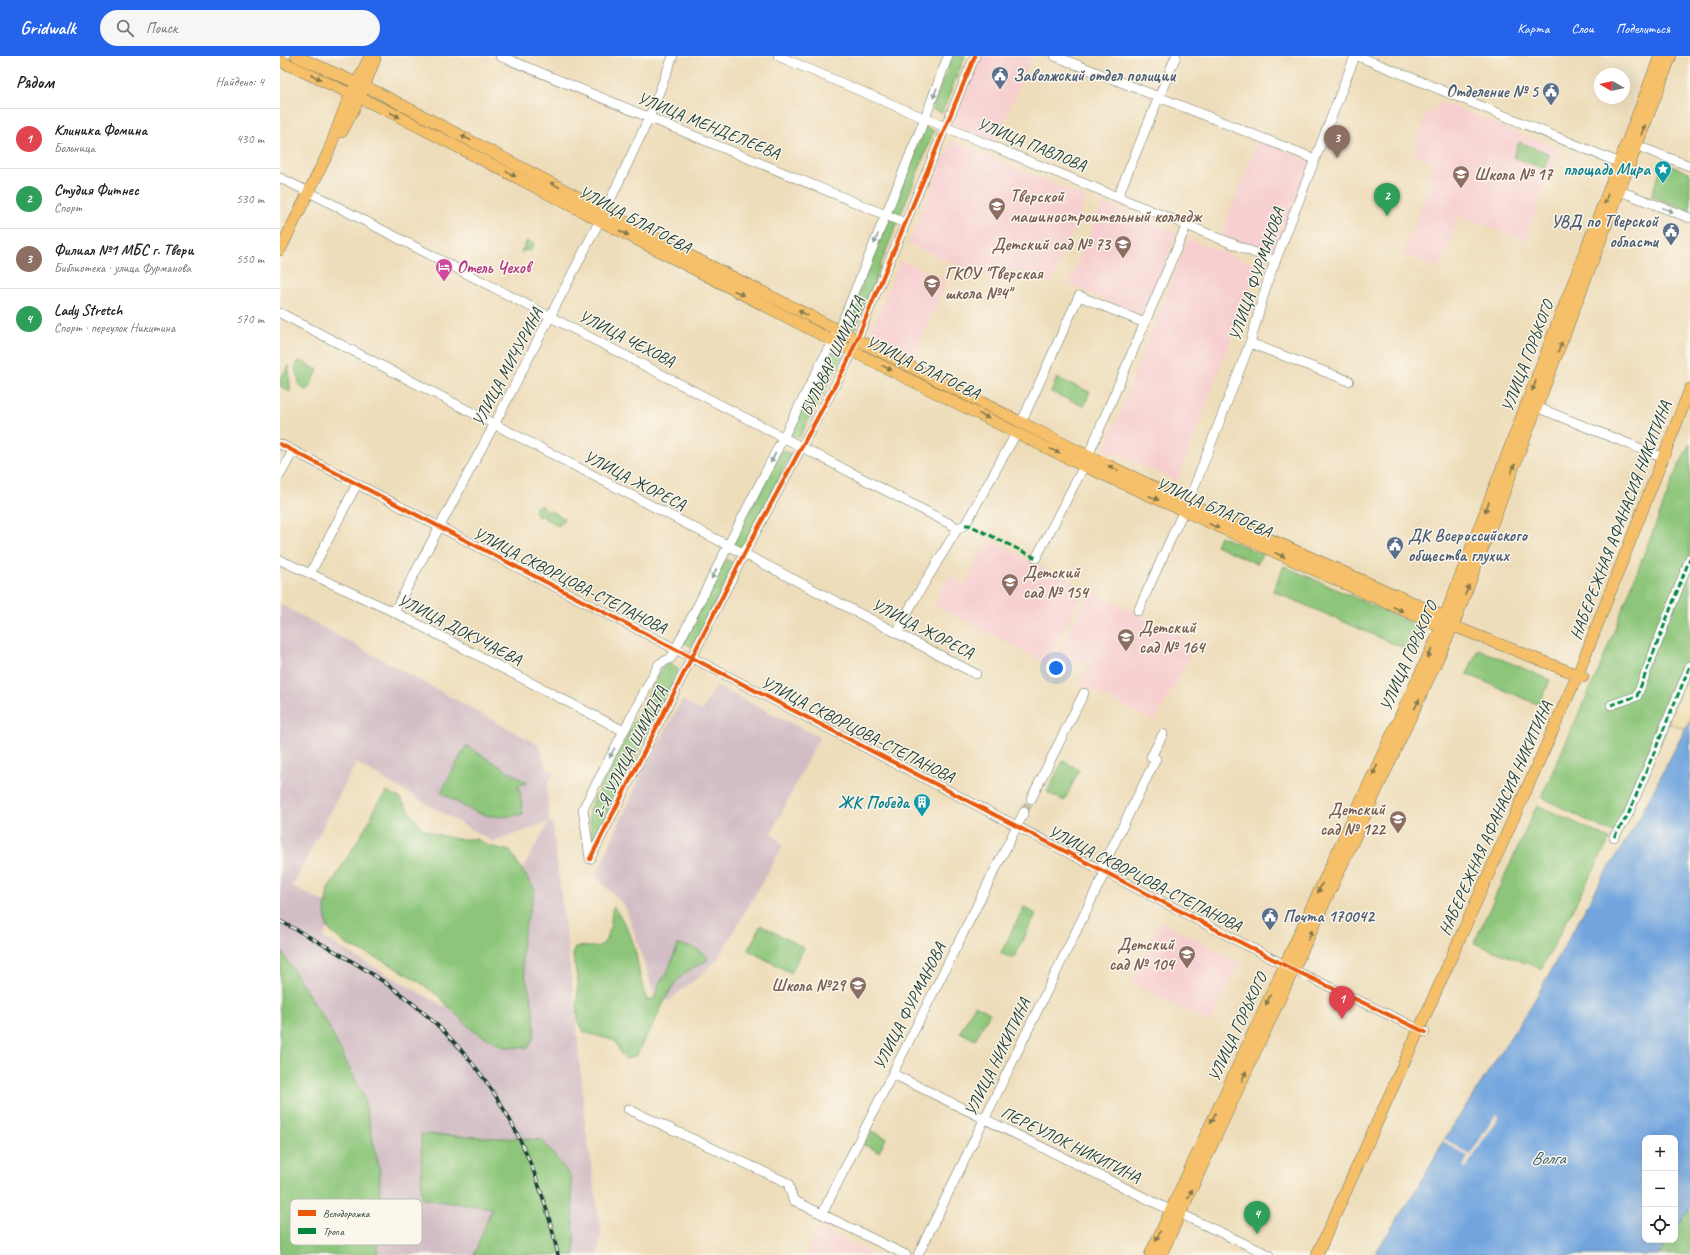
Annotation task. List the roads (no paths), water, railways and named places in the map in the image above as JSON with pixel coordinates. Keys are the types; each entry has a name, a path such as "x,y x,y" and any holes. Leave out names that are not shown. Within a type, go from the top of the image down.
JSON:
{"main road":[{"name":"УЛИЦА БЛАГОЕВА","path":"296,56 361,84 606,216 854,346 1019,428 1440,628 1453,626"},
{"path":"361,84 370,56"},
{"path":"280,250 376,56"},
{"name":"УЛИЦА ГОРЬКОГО","path":"1161,1255 1176,1212 1289,968 1453,626 1532,405 1625,165 1660,56"},
{"name":"УЛИЦА ГОРЬКОГО","path":"1632,144 1672,56"},
{"name":"УЛИЦА БЛАГОЕВА","path":"280,62 356,95 589,215 606,216 835,335"},
{"name":"УЛИЦА ГОРЬКОГО","path":"1289,968 1445,617 1620,191 1625,165"},
{"name":"НАБЕРЕЖНАЯ АФАНАСИЯ НИКИТИНА","path":"1580,676 1690,389"},
{"name":"НАБЕРЕЖНАЯ АФАНАСИЯ НИКИТИНА","path":"1324,1255 1580,676 1690,407"},
{"name":"УЛИЦА БЛАГОЕВА","path":"1186,507 1445,617 1453,626 1580,676"},
{"name":"НАБЕРЕЖНАЯ АФАНАСИЯ НИКИТИНА","path":"1317,1255 1422,1031"},
{"name":"УЛИЦА ГОРЬКОГО","path":"1150,1255 1176,1212"}],"street":[{"name":"УЛИЦА МЕНДЕЛЕЕВА","path":"500,56 905,224"},
{"name":"УЛИЦА МИЧУРИНА","path":"394,612 551,316 606,216 649,118 673,56"},
{"name":"УЛИЦА ПАВЛОВА","path":"778,56 945,127 1275,261"},
{"name":"БУЛЬВАР ШМИДТА","path":"675,649 784,438 835,335 886,216 948,56"},
{"name":"БУЛЬВАР ШМИДТА","path":"691,658 854,346 975,56"},
{"path":"1055,56 1315,159"},
{"path":"1118,196 1176,56"},
{"path":"1356,56 1625,165"},
{"name":"УЛИЦА ФУРМАНОВА","path":"1138,611 1186,507 1250,343 1275,261 1356,56"},
{"path":"1632,144 1690,166"},
{"name":"УЛИЦА ЧЕХОВА","path":"280,178 551,316 958,528"},
{"path":"1620,191 1690,218"},
{"path":"1036,558 1086,461 1187,224"},
{"path":"897,633 913,602 958,528 966,525 1019,428 1079,296 1145,323"},
{"name":"УЛИЦА ЖОРЕСА","path":"280,313 976,674"},
{"path":"1250,343 1349,381"},
{"path":"1532,405 1664,458"},
{"name":"УЛИЦА СКВОРЦОВА-СТЕПАНОВА","path":"280,444 1289,968 1422,1031"},
{"path":"280,475 293,451"},
{"path":"310,574 357,484"},
{"path":"1611,705 1637,696 1690,558"},
{"name":"УЛИЦА ДОКУЧАЕВА","path":"280,560 394,612 624,731"},
{"name":"2-Я УЛИЦА ШМИДТА","path":"675,649 671,658 659,664 583,809 590,859 691,658"},
{"path":"1614,837 1628,815 1690,666"},
{"path":"1031,799 1084,693"},
{"name":"УЛИЦА НИКИТИНА","path":"918,1255 1156,759 1151,757 1163,734"},
{"name":"УЛИЦА ФУРМАНОВА","path":"822,1214 1024,812"},
{"name":"ПЕРЕУЛОК НИКИТИНА","path":"893,1074 1176,1212 1269,1255"},
{"path":"628,1108 788,1183 793,1200 906,1255"}],"water":[{"name":"Волга","path":"1690,720 1690,1208 1678,1224 1678,1135 1642,1135 1642,1243 1665,1243 1659,1255 1374,1255 1423,1179 1444,1140 1534,1001 1603,877 1635,826"}],"tunnel":[{"path":"1024,812 1031,799"}],"railway":[{"path":"280,921 338,953 380,979 427,1015 455,1043 480,1074 502,1106 520,1140 536,1176 558,1255"}],"place":[{"name":"Заволжский отдел полиции","path":"1000,90"},
{"name":"Отделение № 5","path":"1551,106"},
{"name":"Филиал №1 МБС г. Твери","path":"1337,158"},
{"name":"площадь Мира","path":"1663,184"},
{"name":"Школа № 17","path":"1461,189"},
{"name":"Студия Фитнес","path":"1387,216"},
{"name":"Тверской машиностроительный колледж","path":"997,221"},
{"name":"УВД по Тверской области","path":"1671,246"},
{"name":"Детский сад № 73","path":"1123,259"},
{"name":"Отель Чехов","path":"444,282"},
{"name":"ГКОУ \"Тверская школа №4\"","path":"932,298"},
{"name":"ДК Всероссийского общества глухих","path":"1395,560"},
{"name":"Детский сад № 154","path":"1010,597"},
{"name":"Детский сад № 164","path":"1126,652"},
{"name":"ЖК Победа","path":"922,817"},
{"name":"Детский сад № 122","path":"1398,834"},
{"name":"Почта 170042","path":"1270,931"},
{"name":"Детский сад № 104","path":"1187,969"},
{"name":"Школа №29","path":"858,1000"},
{"name":"Клиника Фомина","path":"1342,1019"},
{"name":"Lady Stretch","path":"1257,1234"}]}
